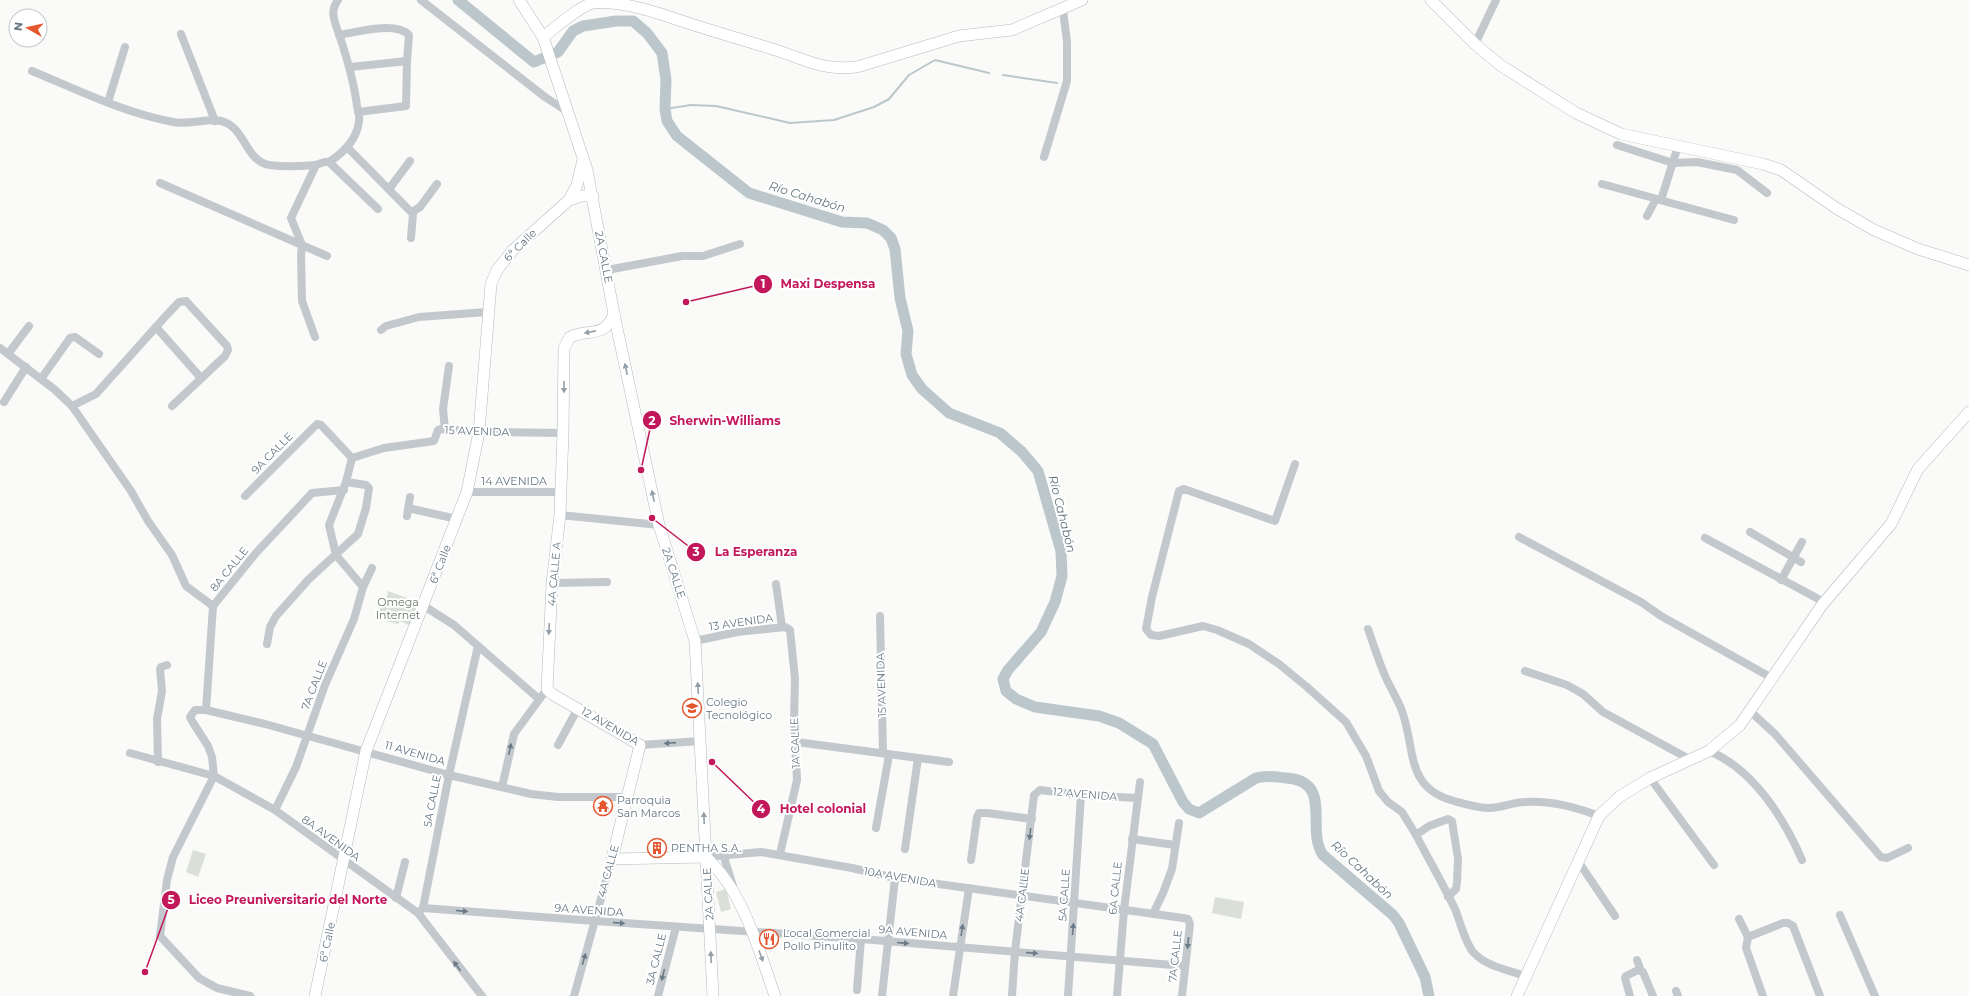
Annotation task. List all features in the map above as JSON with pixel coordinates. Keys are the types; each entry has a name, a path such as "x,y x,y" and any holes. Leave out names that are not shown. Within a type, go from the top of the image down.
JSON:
{"main road":[{"name":"2A CALLE","path":"519,0 544,40 583,157 593,196 614,314 659,525 695,641 713,996"},
{"path":"544,40 593,1 618,2 655,12 718,34 773,49 823,67 839,69 857,67 959,36 1007,31 1063,10 1082,0"},
{"path":"1431,0 1475,44 1500,65 1576,113 1621,134 1763,164 1781,170 1836,208 1874,230 1918,249 1969,265"},
{"name":"6ª Calle","path":"315,996 366,751 424,606 467,492 479,432 491,284 500,265 513,250 569,200 577,185 583,157"},
{"path":"569,200 582,196 593,196"},
{"name":"4A CALLE A","path":"547,689 552,582 560,516 564,348 570,337 603,330 608,327 614,314"},
{"path":"1517,996 1599,816 1619,797 1650,778 1709,752 1740,725 1824,602 1891,524 1918,469 1969,412"},
{"name":"12 AVENIDA","path":"547,689 552,694 640,745"},
{"name":"4A CALLE","path":"612,859 640,745"},
{"path":"706,857 718,868 735,894 753,932 775,996"},
{"name":"10A AVENIDA","path":"612,859 706,857"}],"street":[{"path":"32,71 108,102 173,122 192,124 215,121 227,123 234,128 257,160 265,165 316,165 329,162 347,147 356,131 359,121 350,67 332,16 334,5 338,0"},
{"path":"421,0 545,97 568,112"},
{"path":"1475,44 1496,0"},
{"path":"1044,157 1048,139 1063,99 1067,81 1067,42 1063,10"},
{"path":"339,35 380,28 403,31 409,35 406,61 406,106 358,112"},
{"path":"180,34 215,121"},
{"path":"108,102 125,47"},
{"path":"350,67 406,61"},
{"path":"1617,145 1673,163 1697,162 1737,170 1767,193"},
{"path":"1602,184 1661,200 1678,146"},
{"path":"347,147 412,212 414,218 411,238"},
{"path":"389,189 410,160"},
{"path":"329,162 378,209"},
{"path":"315,337 302,301 300,255 302,245 291,218 316,165"},
{"path":"160,183 327,256"},
{"path":"412,212 420,207 437,184"},
{"path":"1647,216 1656,198"},
{"path":"1656,198 1734,220"},
{"path":"607,270 682,256 703,256 740,244"},
{"path":"72,406 96,394 179,302 186,301 227,346 228,350 225,356 172,406"},
{"path":"381,330 386,326 419,317 488,312"},
{"path":"8,354 29,326"},
{"path":"156,327 201,378"},
{"path":"41,379 70,338 75,337 99,354"},
{"path":"0,348 41,379 72,406 131,491 148,521 172,555 186,586 213,606"},
{"path":"445,430 443,409 449,366"},
{"path":"4,402 26,368"},
{"name":"9A CALLE","path":"245,496 314,426 321,425 352,458"},
{"name":"15 AVENIDA","path":"352,458 384,448 434,441 438,430 563,433"},
{"path":"352,458 345,486 329,525 336,555 363,587"},
{"path":"1295,464 1276,521 1184,489 1179,491 1146,629 1151,635 1158,636 1203,626 1249,644 1279,664 1346,722 1366,756 1378,791 1388,802 1402,812 1416,835 1448,897 1474,953 1485,962 1525,976"},
{"name":"8A CALLE","path":"203,709 213,606 256,553 312,493 345,486 368,486 369,490 358,534 336,555"},
{"name":"14 AVENIDA","path":"467,492 560,492"},
{"path":"407,516 410,497"},
{"path":"408,508 457,519"},
{"path":"560,516 659,525"},
{"path":"1750,532 1801,562"},
{"path":"1519,538 1641,602 1661,616 1772,678"},
{"path":"1705,538 1824,602"},
{"path":"1781,580 1802,542"},
{"path":"267,644 270,627 276,616 309,579 336,555"},
{"name":"7A CALLE","path":"275,810 296,766 326,685 354,619 363,587 372,568"},
{"path":"552,582 607,582"},
{"name":"1A CALLE","path":"776,584 795,679 797,780 780,854"},
{"path":"424,606 454,625 539,699"},
{"name":"15 AVENIDA","path":"876,828 886,754 880,616"},
{"name":"13 AVENIDA","path":"695,641 737,632 786,628"},
{"path":"1368,629 1378,660 1401,710 1416,769 1421,782 1430,791 1440,797 1488,808 1525,802 1537,802 1581,808 1599,816"},
{"name":"5A CALLE","path":"420,910 478,646"},
{"path":"158,762 157,719 162,691 160,669 161,667 167,665"},
{"path":"1525,671 1567,685 1583,694 1602,712 1691,760"},
{"path":"502,787 514,734 547,689"},
{"path":"558,745 578,708"},
{"path":"203,709 195,710 190,716 208,746 212,757 214,776 173,858 167,880 160,936 199,978 216,992 250,996"},
{"name":"11 AVENIDA","path":"203,709 366,751 449,775 531,794 558,797 627,797"},
{"path":"1750,711 1775,734 1881,858 1886,858 1908,848"},
{"name":"12 AVENIDA","path":"640,745 701,741"},
{"path":"796,742 949,762"},
{"path":"1709,752 1734,765 1752,782 1786,826 1802,860"},
{"name":"8A AVENIDA","path":"130,753 158,762 214,776 275,810 396,898 420,910 482,996"},
{"path":"905,849 918,758"},
{"path":"1650,778 1714,865"},
{"name":"6A CALLE","path":"1117,996 1124,910 1140,782"},
{"name":"12 AVENIDA","path":"1034,795 1040,790 1082,795 1137,798"},
{"name":"4A CALLE","path":"1012,996 1015,951 1034,795"},
{"name":"5A CALLE","path":"1068,996 1082,795"},
{"path":"971,860 977,816 979,813 1032,819"},
{"path":"1416,835 1437,822 1448,819 1452,821 1458,859 1457,882 1456,889 1448,897"},
{"path":"1153,914 1172,869 1179,823"},
{"path":"1132,839 1175,845"},
{"name":"10A AVENIDA","path":"706,857 723,854 761,852 780,854 895,878 1188,920"},
{"path":"723,854 735,894"},
{"name":"4A CALLE","path":"574,996 612,859"},
{"path":"1578,861 1615,916"},
{"path":"396,898 405,862"},
{"path":"882,996 895,878"},
{"path":"953,996 969,888"},
{"name":"9A AVENIDA","path":"420,910 861,939 1185,966"},
{"path":"1840,915 1876,996"},
{"path":"1739,919 1748,937 1746,948 1763,996"},
{"name":"7A CALLE","path":"1182,996 1190,924 1188,920"},
{"path":"1748,937 1783,923 1788,923 1793,926 1820,996"},
{"name":"3A CALLE","path":"658,996 676,927"},
{"path":"857,990 861,939"},
{"path":"1637,960 1652,996"},
{"path":"1630,996 1625,981 1626,976 1638,970 1641,971"}],"green space":[{"name":"Omega Internet","path":"388,591 418,602 409,625 400,621 398,624 382,620 378,614 383,603 386,602"},
{"path":"193,850 206,854 198,877 186,872"},
{"path":"726,889 731,909 721,912 716,892"},
{"path":"1215,897 1244,902 1241,919 1212,913"}],"waterway":[{"name":"Río Cahabón","path":"458,0 534,62 558,52 573,31 583,26 616,21 633,21 647,33 662,53 666,80 665,109 667,121 677,136 749,193 842,222 867,223 883,230 891,238 895,249 900,298 908,331 906,354 912,375 922,389 949,413 1000,433 1022,452 1038,471 1061,551 1062,576 1055,602 1041,632 1008,670 1003,679 1006,691 1016,699 1035,707 1099,716 1119,723 1153,744 1183,802 1189,809 1199,813 1256,778 1275,777 1301,781 1310,788 1314,797 1316,808 1316,833 1318,844 1323,855 1393,915 1399,923 1425,977 1429,996"},
{"path":"665,109 691,105 716,106 790,123 834,120 874,107 889,99 909,75 935,60 989,73"},
{"path":"1003,75 1057,83"}],"place":[{"name":"Maxi Despensa","path":"686,302"},
{"name":"Sherwin-Williams","path":"641,470"},
{"name":"La Esperanza","path":"652,518"},
{"name":"Colegio Tecnológico","path":"692,708"},
{"name":"Hotel colonial","path":"712,762"},
{"name":"Parroquia San Marcos","path":"603,806"},
{"name":"PENTHA S.A.","path":"657,848"},
{"name":"Local Comercial Pollo Pinulito","path":"769,939"},
{"name":"Liceo Preuniversitario del Norte","path":"145,972"}]}
